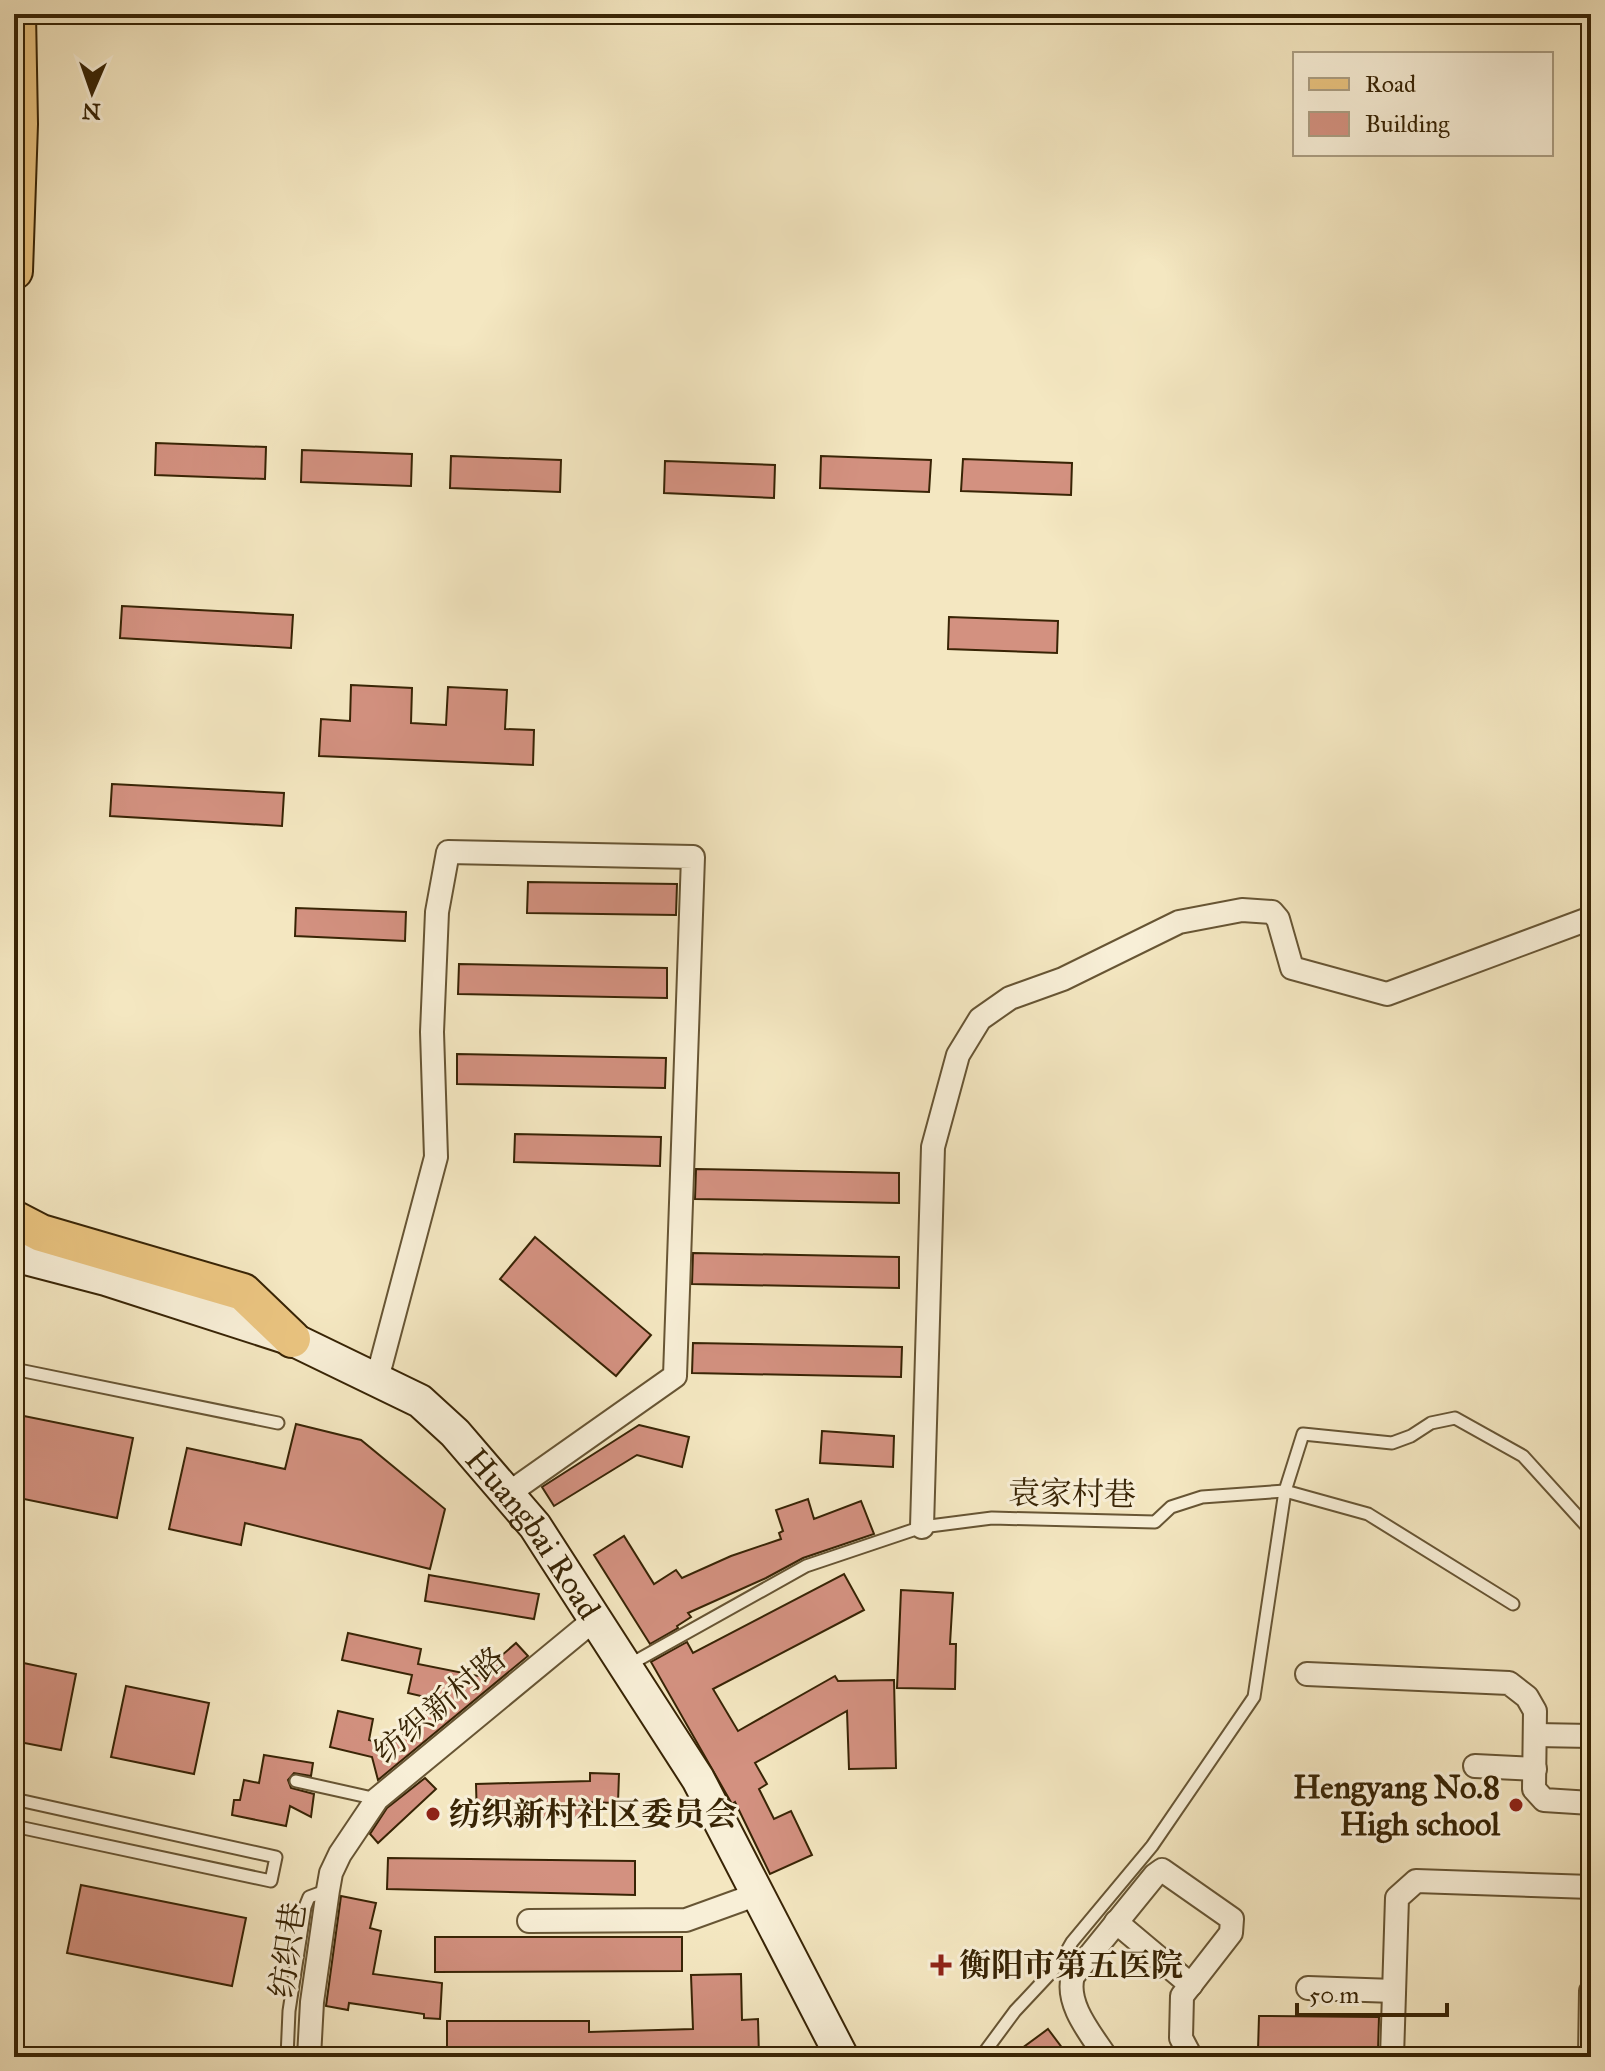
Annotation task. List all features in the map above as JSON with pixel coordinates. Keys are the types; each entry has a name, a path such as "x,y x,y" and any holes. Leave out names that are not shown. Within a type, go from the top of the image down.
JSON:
{"main road":[{"path":"14,271 19,124 17,14"},
{"path":"14,1219 41,1233 243,1292 292,1339"},
{"name":"Huangbai Road","path":"14,1255 106,1279 292,1339 420,1401 455,1433 535,1526 698,1779 842,2057"}],"street":[{"path":"377,1379 436,1157 432,1032 436,927 448,852 693,857 675,1376 509,1493"},
{"path":"922,1527 933,1147 958,1055 980,1019 1010,998 1063,979 1179,922 1242,910 1272,912 1278,919 1292,968 1387,994 1591,918"},
{"name":"纺织新村路","path":"340,1854 377,1799 595,1619"},
{"path":"1307,1674 1509,1683 1527,1697 1535,1711 1534,1789 1544,1800 1591,1803"},
{"path":"1536,1735 1591,1736"},
{"path":"1475,1766 1535,1769"},
{"name":"纺织巷","path":"309,2057 312,2002 328,1890 331,1873 340,1854"},
{"path":"1106,2057 1071,1998 1070,1986 1073,1976 1162,1870 1232,1919 1231,1933 1182,1996 1181,2038 1191,2057"},
{"path":"1392,2057 1397,1898 1416,1881 1591,1887"},
{"path":"529,1921 686,1920 758,1894"},
{"path":"1116,1922 1191,1985"},
{"path":"1308,1988 1394,1991"},
{"path":"1589,2057 1591,1991"}],"lane":[{"path":"14,1369 278,1423"},
{"path":"981,2057 1015,2011 1060,1963 1072,1942 1152,1846 1254,1697 1285,1491 1303,1434 1392,1443 1411,1436 1431,1423 1455,1418 1523,1456 1591,1531"},
{"name":"袁家村巷","path":"626,1667 806,1566 922,1527 992,1518 1155,1522 1171,1507 1202,1497 1285,1491 1368,1514 1513,1604"},
{"path":"296,1781 377,1799"},
{"path":"14,1799 276,1857 271,1881 14,1826"},
{"path":"287,2057 289,2011 305,1907 309,1897 328,1890"}],"path":[{"path":"1522,2048 1522,2057"}],"building":[{"path":"156,443 266,447 265,479 155,475"},
{"path":"302,450 412,454 411,486 301,482"},
{"path":"451,456 561,460 560,492 450,488"},
{"path":"821,456 931,460 929,492 820,488"},
{"path":"963,459 1072,463 1071,495 961,491"},
{"path":"665,461 775,465 774,498 664,493"},
{"path":"122,606 293,615 291,648 120,638"},
{"path":"949,617 1058,621 1057,653 948,649"},
{"path":"351,685 412,688 411,723 446,725 448,687 507,690 505,729 534,730 533,765 319,756 321,719 350,721"},
{"path":"112,784 284,793 282,826 110,816"},
{"path":"528,882 677,884 676,915 527,913"},
{"path":"296,908 406,912 405,941 295,936"},
{"path":"459,964 667,968 667,998 458,994"},
{"path":"457,1054 666,1058 665,1088 457,1084"},
{"path":"515,1134 661,1137 660,1166 514,1162"},
{"path":"696,1169 899,1173 899,1203 695,1199"},
{"path":"535,1237 651,1335 616,1376 500,1279"},
{"path":"693,1253 899,1257 899,1288 692,1284"},
{"path":"693,1343 902,1347 901,1377 692,1373"},
{"path":"14,1414 133,1438 117,1518 14,1497"},
{"path":"296,1424 361,1440 445,1509 430,1569 245,1523 241,1545 169,1529 187,1448 285,1469"},
{"path":"639,1425 689,1437 682,1467 637,1455 554,1506 542,1487"},
{"path":"822,1431 894,1436 893,1467 820,1463"},
{"path":"808,1499 814,1519 861,1501 874,1534 803,1558 688,1613 691,1617 678,1628 650,1644 594,1555 624,1536 654,1584 676,1570 682,1578 731,1556 781,1539 779,1533 783,1531 776,1510"},
{"path":"844,1574 864,1610 713,1689 738,1731 835,1676 838,1681 894,1680 896,1768 849,1769 847,1711 755,1763 767,1784 759,1789 774,1819 791,1811 812,1855 770,1874 735,1802 732,1804 651,1662 687,1642 693,1653"},
{"path":"429,1575 539,1594 534,1619 425,1601"},
{"path":"901,1590 953,1593 950,1644 956,1644 955,1689 897,1688"},
{"path":"348,1633 421,1649 418,1664 478,1676 516,1643 528,1656 378,1780 372,1757 330,1747 338,1711 373,1719 369,1740 392,1746 434,1699 408,1693 412,1675 342,1660"},
{"path":"14,1661 76,1674 61,1750 14,1741"},
{"path":"126,1686 209,1703 194,1774 111,1757"},
{"path":"264,1755 313,1763 311,1776 294,1773 288,1780 291,1788 314,1794 311,1817 290,1806 286,1826 232,1815 234,1800 240,1800 244,1780 259,1783"},
{"path":"590,1773 619,1774 618,1803 582,1802 583,1817 477,1820 476,1784 590,1781"},
{"path":"425,1778 436,1789 378,1843 370,1834 387,1808"},
{"path":"388,1858 635,1861 635,1895 387,1889"},
{"path":"81,1885 246,1918 232,1986 67,1953"},
{"path":"341,1896 376,1903 370,1928 381,1931 373,1974 442,1983 440,2019 349,2003 348,2010 326,2006"},
{"path":"435,1937 682,1937 682,1971 435,1972"},
{"path":"741,1974 742,2020 758,2019 759,2057 592,2057 592,2053 447,2052 447,2021 589,2021 589,2032 693,2029 691,1975"},
{"path":"1259,2016 1379,2017 1378,2051 1258,2050"},
{"path":"1048,2029 1069,2057 1010,2057"}],"place":[{"name":"Hengyang No.8 High school","path":"1516,1805"},
{"name":"纺织新村社区委员会","path":"433,1814"},
{"name":"衡阳市第五医院","path":"941,1965"}]}
